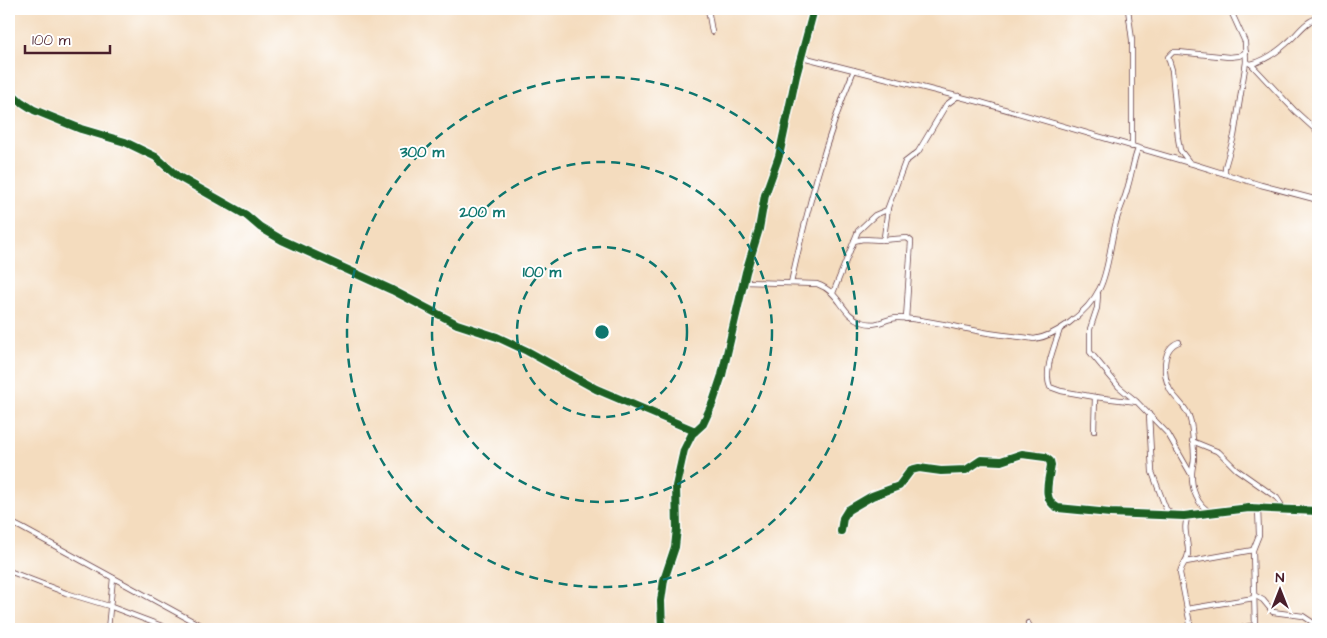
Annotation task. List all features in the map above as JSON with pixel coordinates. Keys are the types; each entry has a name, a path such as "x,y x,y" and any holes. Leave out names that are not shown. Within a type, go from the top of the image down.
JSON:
{"street":[{"path":"708,9 712,32"},
{"path":"662,629 661,601 664,580 674,547 677,529 676,486 684,450 690,436 703,424 722,376 744,282 759,229 765,195 779,156 787,114 814,9"},
{"path":"1128,9 1132,40 1132,147"},
{"path":"1225,174 1249,63 1245,42 1230,9"},
{"path":"1249,63 1261,61 1287,44 1312,20 1318,18"},
{"path":"1190,163 1180,150 1172,70 1168,57 1173,52 1178,52 1229,58 1246,52"},
{"path":"802,57 958,96 1318,200"},
{"path":"1249,63 1318,132"},
{"path":"791,283 817,173 842,98 854,70"},
{"path":"9,91 34,110 81,129 125,142 156,157 177,176 238,211 270,234 282,240 392,290 457,324 497,337 596,388 695,431"},
{"path":"882,240 888,208 905,162 918,152 946,105 958,96"},
{"path":"744,282 817,284 826,287 833,292 849,315 862,322 877,324 894,318 906,318 979,332 1034,339 1043,338 1060,329 1083,312 1098,292 1106,274 1117,219 1128,188 1133,160 1138,149"},
{"path":"833,292 858,231 875,215 888,208"},
{"path":"854,241 906,238 911,241 906,318"},
{"path":"1098,292 1097,308 1090,329 1090,352 1119,387 1137,402 1168,434 1192,476"},
{"path":"1060,329 1050,362 1049,385 1061,391 1137,402"},
{"path":"1179,342 1170,348 1167,353 1166,375 1170,390 1190,419 1194,459 1192,476 1195,495 1206,509 1213,512"},
{"path":"1094,397 1094,431"},
{"path":"1149,414 1152,472 1166,508 1174,515"},
{"path":"1192,441 1222,455 1236,468 1273,495 1284,509"},
{"path":"841,531 843,518 848,510 872,496 899,486 911,470 919,468 966,470 982,460 1001,461 1022,454 1046,458 1050,461 1048,499 1052,505 1058,508 1110,514 1174,515 1189,515 1234,508 1318,511"},
{"path":"1236,629 1255,627 1253,550 1259,535 1258,508"},
{"path":"1183,629 1190,628 1180,573 1186,562 1188,548 1185,523 1189,515"},
{"path":"9,526 16,525 22,528 207,629"},
{"path":"1186,562 1253,550"},
{"path":"9,571 66,593 110,606 169,629"},
{"path":"108,629 113,578"},
{"path":"1187,609 1254,597 1263,600 1273,612 1303,616 1318,626"},
{"path":"1028,623 1031,629"}],"cycle path":[{"path":"662,629 661,601 664,580 675,547 677,529 676,486 684,450 692,434 703,424 722,375 746,272 759,229 765,195 779,156 796,76 814,9"},
{"path":"9,91 34,110 81,129 125,142 156,157 177,176 246,215 260,227 282,240 392,290 457,324 497,337 527,351 596,389 695,431"},
{"path":"841,531 843,518 848,510 872,496 899,486 911,470 919,468 941,471 966,470 981,460 1001,461 1022,454 1045,457 1050,461 1048,495 1049,500 1058,508 1110,513 1184,516 1249,508 1318,511"}]}
